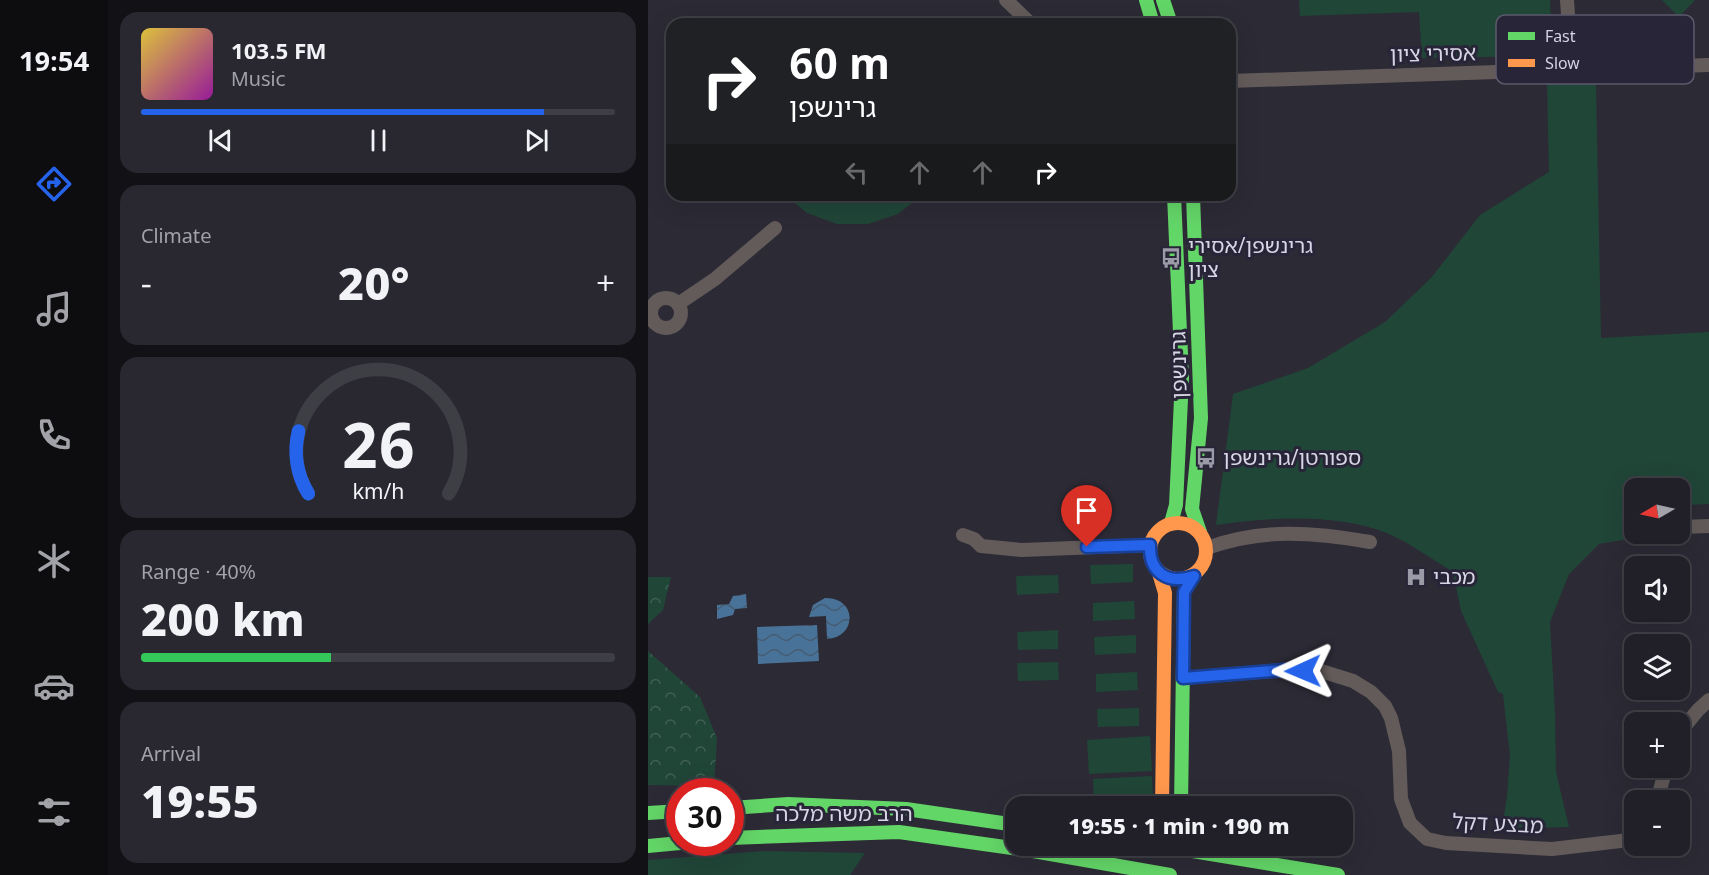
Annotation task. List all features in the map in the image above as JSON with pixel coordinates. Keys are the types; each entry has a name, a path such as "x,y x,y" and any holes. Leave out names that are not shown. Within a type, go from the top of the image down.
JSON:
{"street":[{"path":"1006,0 1025,18"},
{"path":"1146,0 1152,18"},
{"path":"1163,0 1169,18"},
{"path":"1567,0 1568,15"},
{"name":"אסירי ציון","path":"1694,66 1709,65"},
{"name":"אסירי ציון","path":"1236,81 1496,73"},
{"name":"גרינשפן","path":"1171,523 1176,505 1182,378 1174,201"},
{"name":"גרינשפן","path":"1192,201 1201,418 1192,509 1200,532"},
{"path":"678,304 715,279 775,228"},
{"path":"664,298 674,300 680,308 679,319 672,326 662,327 657,325 650,311 655,302 664,298"},
{"path":"1162,796 1165,593 1159,573 1153,565 1150,545 1162,527 1171,523 1187,524 1200,532 1207,548 1206,560 1184,592 1181,796"},
{"path":"1690,526 1709,526"},
{"path":"1207,548 1231,539 1294,532 1326,534 1370,542"},
{"path":"963,535 974,539 981,546 1022,550 1150,545"},
{"path":"1159,573 1170,579 1182,580 1194,576"},
{"name":"מבצע דקל","path":"1183,678 1284,670 1321,671 1353,681 1371,692 1392,718 1399,751 1401,799 1410,823 1427,838 1446,843 1552,849 1624,841"},
{"path":"1690,720 1709,700"},
{"name":"הרב משה מלכה","path":"744,807 788,804 906,809 1005,823"},
{"path":"648,813 666,812"},
{"name":"הרב משה מלכה","path":"744,836 899,832 1033,850 1141,872 1166,874"},
{"path":"648,846 666,844"},
{"path":"1163,856 1166,874"},
{"path":"1180,856 1180,875"},
{"path":"1239,856 1338,875"}],"green space":[{"path":"1299,0 1550,0 1551,15 1496,15 1496,57 1422,58 1419,12 1300,16"},
{"path":"1662,0 1695,0 1681,15 1677,15"},
{"path":"1547,84 1596,84 1601,338 1709,332 1709,504 1690,505 1690,478 1624,478 1624,540 1599,544 1569,574 1550,622 1556,772 1569,827 1502,829 1510,756 1503,694 1498,692 1461,611 1453,572 1413,547 1370,527 1304,519 1258,520 1216,525 1233,394 1308,368 1385,322 1431,278 1480,215 1549,172"},
{"path":"792,201 914,201 898,214 868,224 837,224 807,213"},
{"path":"1133,564 1133,582 1091,584 1090,565"},
{"path":"1058,575 1059,593 1017,595 1016,576"},
{"path":"648,577 671,577 663,610 648,624"},
{"path":"1134,601 1135,619 1093,621 1093,603"},
{"path":"1058,630 1058,649 1018,650 1017,632"},
{"path":"1136,635 1136,653 1095,655 1094,637"},
{"path":"648,651 700,697 717,738 714,778 666,778 666,785 648,785"},
{"path":"1058,662 1059,680 1018,681 1017,663"},
{"path":"1137,672 1138,690 1096,692 1096,674"},
{"path":"1139,708 1139,726 1098,727 1097,709"},
{"path":"1150,736 1152,771 1089,774 1087,740"},
{"path":"1152,776 1153,796 1094,796 1093,779"},
{"path":"744,853 865,853 850,875 648,875 648,860 700,856 744,856"}],"water":[{"path":"746,594 747,608 735,609 733,615 717,619 717,605 729,604 733,596"},
{"path":"825,598 836,599 843,604 850,617 844,632 837,637 827,639 826,616 809,617 813,605"},
{"path":"817,625 819,661 758,664 757,627"}],"traffic: fast":[{"path":"1146,0 1151,18"},
{"path":"1163,0 1169,18"},
{"path":"1171,523 1176,505 1182,378 1174,201"},
{"path":"1193,201 1201,418 1192,509 1200,532"},
{"path":"1181,796 1184,592 1194,576"},
{"path":"744,807 788,804 906,809 1005,823"},
{"path":"648,813 666,812"},
{"path":"744,838 899,832 1033,851 1170,875"},
{"path":"648,846 666,844"},
{"path":"1223,856 1338,875"}],"traffic: slow":[{"path":"1172,523 1184,523 1194,527 1202,535 1206,551 1202,567 1194,575 1184,579 1172,579 1162,575 1154,567 1150,557 1150,545 1154,535 1162,527 1172,523"},
{"path":"1159,573 1165,593 1162,796"}],"place":[{"name":"גרינשפן/אסירי ציון","path":"1171,258"},
{"name":"ספורטן/גרינשפן","path":"1206,458"},
{"name":"מכבי","path":"1416,577"}],"route":[{"path":"1087,547 1150,545 1153,565 1159,573 1170,579 1182,580 1194,576 1184,592 1183,678 1284,670 1303,671"}]}
